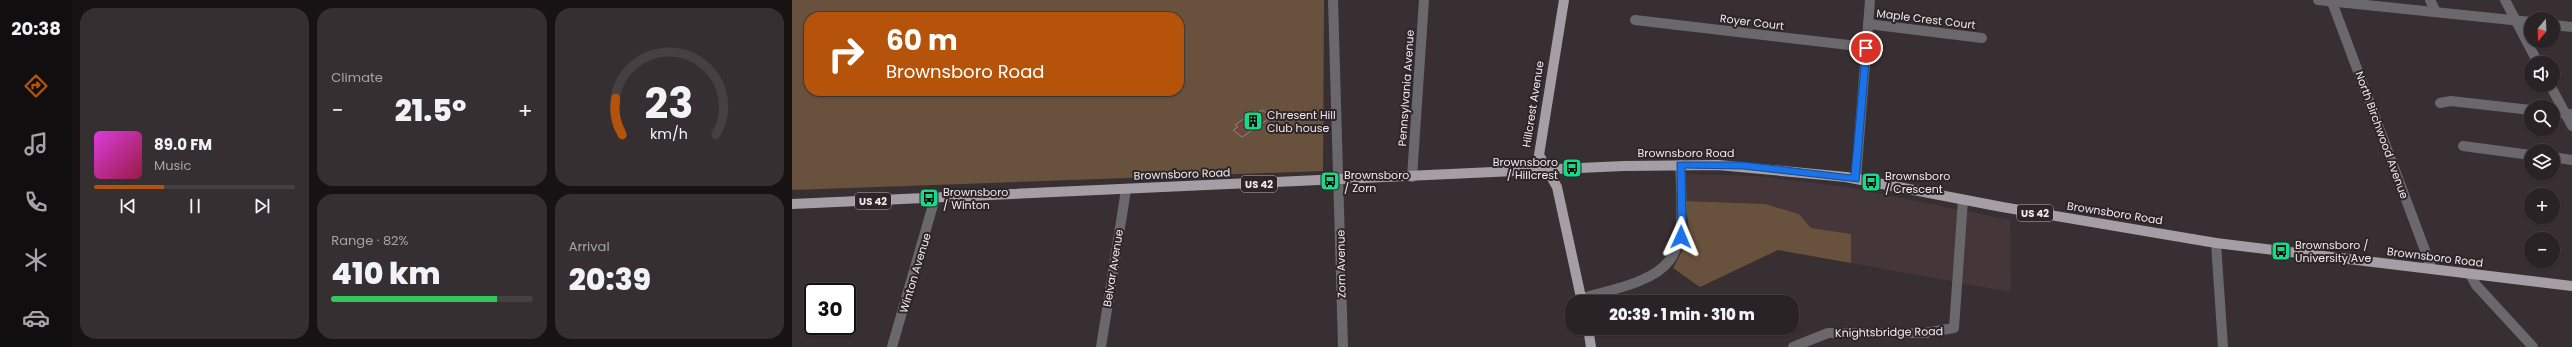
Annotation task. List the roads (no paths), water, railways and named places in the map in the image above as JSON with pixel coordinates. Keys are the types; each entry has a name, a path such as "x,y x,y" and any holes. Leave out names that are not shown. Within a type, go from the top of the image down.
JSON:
{"main road":[{"name":"Hillcrest Avenue","path":"1564,0 1539,143 1539,155 1546,170 1556,184 1562,205 1581,295"},
{"name":"Brownsboro Road","path":"792,204 1680,164 1743,166 1856,179 1963,200 2216,242 2572,286"},
{"path":"1589,335 1592,347"}],"street":[{"name":"Zorn Avenue","path":"1333,0 1343,347"},
{"name":"Pennsylvania Avenue","path":"1412,177 1424,0"},
{"path":"1856,179 1870,0"},
{"path":"2318,0 2332,2 2356,2 2524,22"},
{"path":"2430,0 2436,12"},
{"path":"2505,0 2534,56"},
{"name":"North Birchwood Avenue","path":"2332,2 2432,269"},
{"name":"Royer Court","path":"1635,20 1866,48"},
{"name":"Maple Crest Court","path":"1868,24 1982,38"},
{"path":"2560,26 2572,27"},
{"path":"2555,92 2569,114 2572,126"},
{"path":"2440,103 2451,101 2524,109"},
{"path":"2463,146 2524,154"},
{"path":"2560,158 2572,160"},
{"path":"1597,295 1643,280 1663,268 1671,260 1678,247 1682,232 1680,164"},
{"name":"Belvar Avenue","path":"1101,347 1126,190"},
{"name":"Winton Avenue","path":"892,347 935,198"},
{"name":"Knightsbridge Road","path":"1793,347 1828,333 1924,333 1954,328 1956,324 1963,200"},
{"path":"2216,242 2223,347"},
{"path":"2470,274 2476,285 2534,347"}],"place":[{"name":"Chresent Hill Club house","path":"1253,121"},
{"name":"Brownsboro / Hillcrest","path":"1572,168"},
{"name":"Brownsboro / Zorn","path":"1330,181"},
{"name":"Brownsboro / Crescent","path":"1871,182"},
{"name":"Brownsboro / Winton","path":"929,198"},
{"name":"Brownsboro / University Ave","path":"2281,251"}]}
